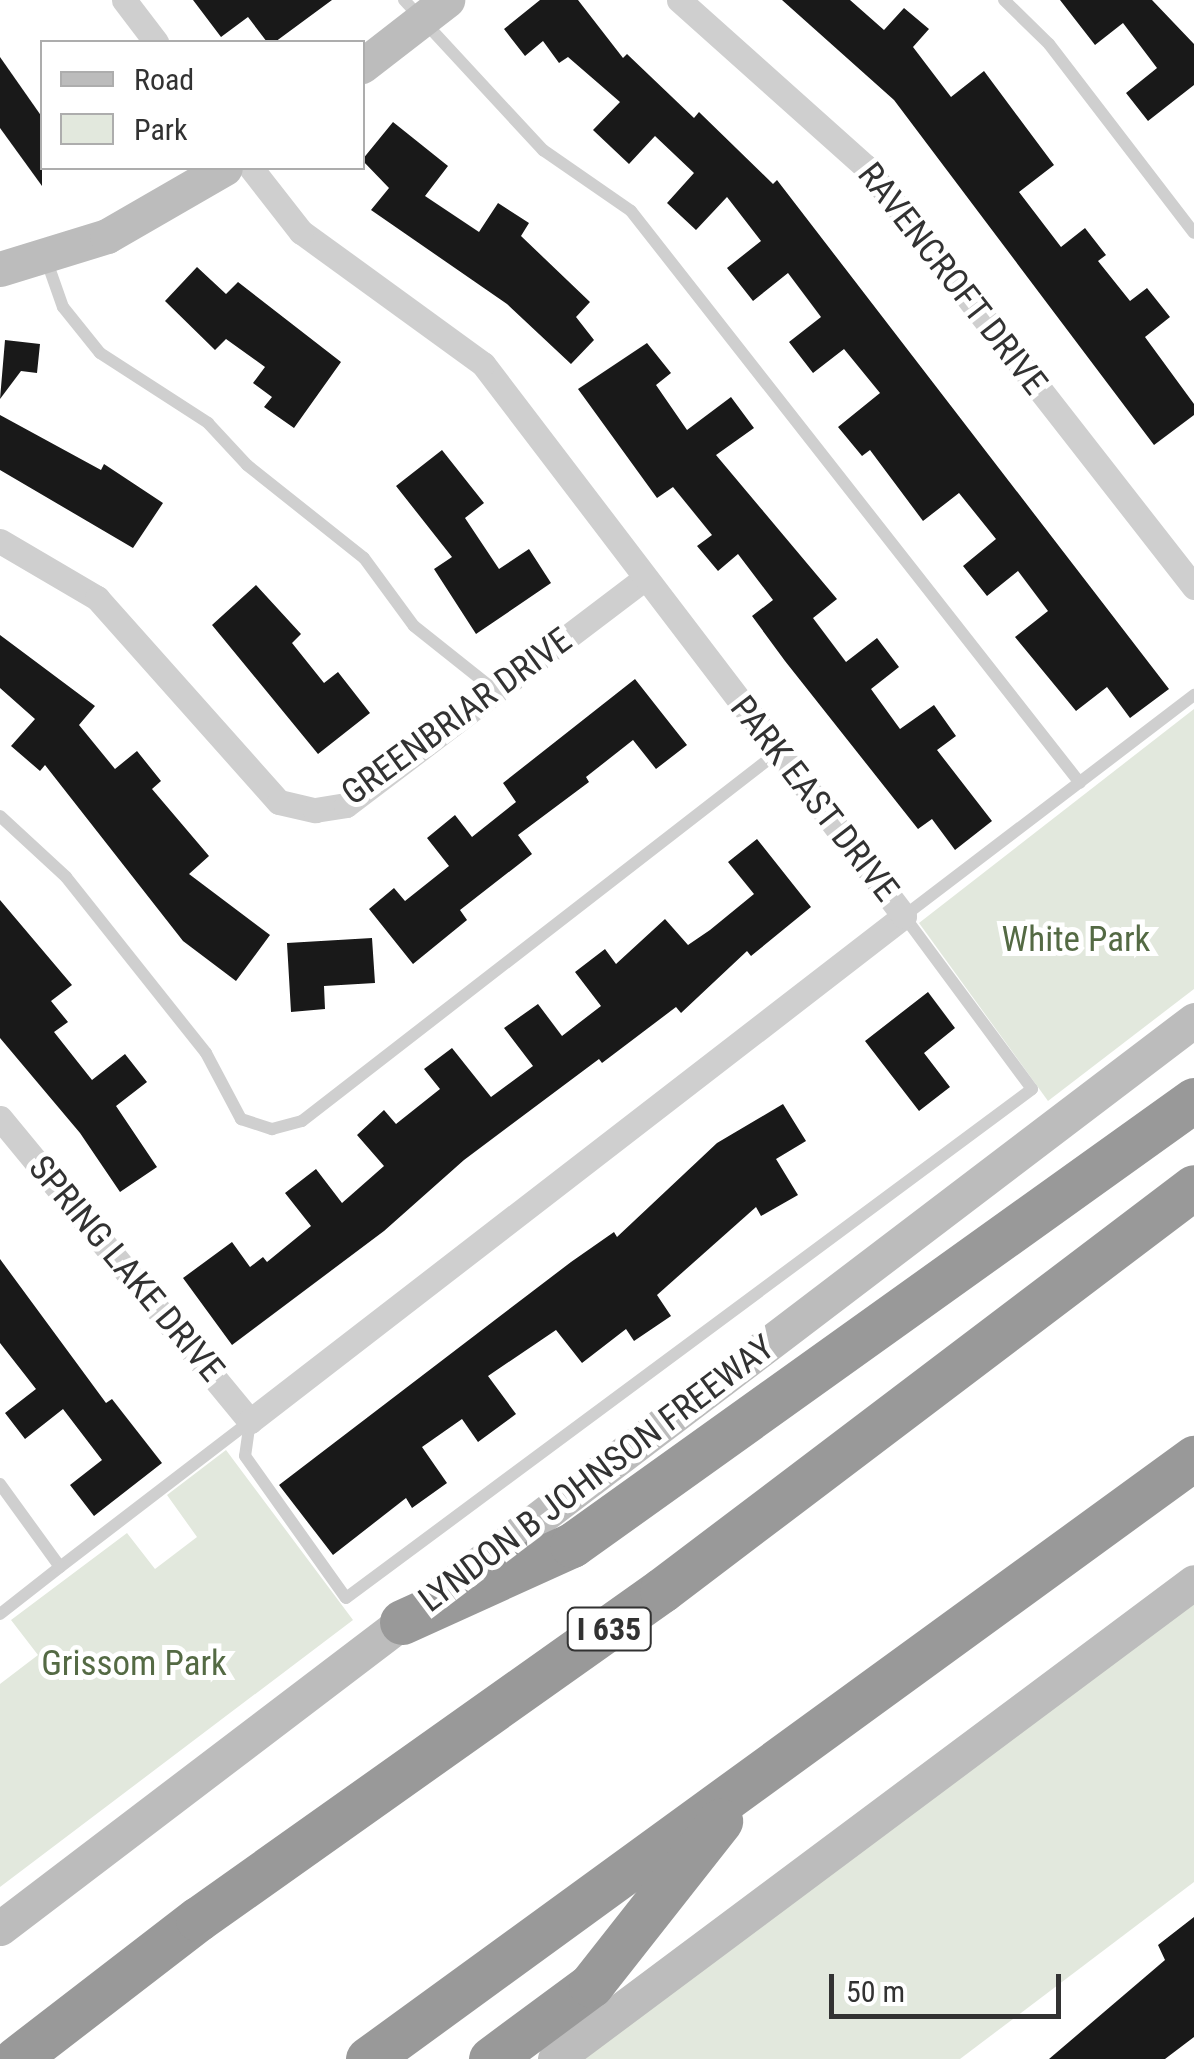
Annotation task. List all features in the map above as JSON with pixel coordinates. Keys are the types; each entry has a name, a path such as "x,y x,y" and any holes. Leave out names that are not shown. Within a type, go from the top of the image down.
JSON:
{"highway":[{"path":"402,1622 572,1545 1194,1100"},
{"name":"I 635","path":"16,2059 198,1919 662,1590 1194,1188"},
{"path":"368,2059 1194,1458"},
{"path":"492,2059 591,1985 754,1778"}],"main road":[{"path":"365,63 424,7"},
{"path":"0,269 108,236 222,170"},
{"name":"LYNDON B JOHNSON FREEWAY","path":"0,1928 1194,1020"},
{"path":"554,2059 1194,1582"}],"street":[{"path":"124,0 154,40"},
{"name":"RAVENCROFT DRIVE","path":"679,0 866,166 1194,587"},
{"name":"PARK EAST DRIVE","path":"250,1421 904,916 483,364 300,232 253,170"},
{"name":"GREENBRIAR DRIVE","path":"0,541 97,598 278,802 314,810 346,805 644,578"},
{"name":"SPRING LAKE DRIVE","path":"0,1118 250,1421"}],"lane":[{"path":"1004,0 1048,44 1194,234"},
{"path":"424,7 544,150 631,211 1080,783"},
{"path":"44,254 63,307 100,353 208,424 247,465 364,558 414,626 497,692"},
{"path":"250,1421 244,1456 346,1598 1032,1089 904,916 1194,695"},
{"path":"0,816 66,877 206,1053 241,1119 272,1129 302,1121 778,752"},
{"path":"0,1614 250,1421"},
{"path":"0,1484 60,1567"}],"green space":[{"name":"White Park","path":"1194,709 1194,989 1048,1101 919,923"},
{"name":"Grissom Park","path":"226,1450 353,1620 0,1887 0,1684 38,1655 11,1620 127,1533 155,1569 197,1537 167,1495"},
{"path":"1194,1566 1194,1882 960,2059 547,2059"}],"building":[{"path":"193,0 332,0 278,40 265,40 248,17 221,37"},
{"path":"540,0 578,0 623,58 627,54 694,118 699,112 773,184 777,180 1169,689 1130,718 1107,687 1076,711 1015,637 1048,611 1018,571 987,596 963,566 996,539 959,493 923,521 870,450 862,456 838,427 880,393 844,349 813,373 789,342 821,317 788,273 753,301 727,268 761,241 727,197 696,230 667,203 694,173 655,136 629,164 593,130 620,102 568,57 559,63 543,41 525,56 504,29"},
{"path":"782,0 850,0 884,30 904,8 929,29 913,47 951,97 984,71 1054,165 1019,192 1061,247 1085,228 1106,255 1098,261 1130,301 1147,288 1170,317 1145,337 1194,404 1194,415 1154,445 894,100"},
{"path":"1060,0 1152,0 1194,44 1194,85 1148,121 1126,93 1157,68 1123,23 1095,45"},
{"path":"0,57 40,114 42,186 0,128"},
{"path":"393,122 448,166 425,196 479,232 498,203 529,223 521,236 590,302 576,317 594,340 571,364 507,304 371,210 389,188 365,163 365,156"},
{"path":"197,267 226,294 238,282 341,362 294,428 264,407 272,397 253,383 265,367 226,339 215,350 165,301"},
{"path":"5,340 40,344 37,373 21,371 0,399"},
{"path":"647,343 671,373 656,385 687,430 731,397 754,428 716,455 837,599 813,618 846,662 877,638 899,667 871,689 900,729 934,705 956,736 937,750 992,821 955,850 932,819 918,829 752,616 773,600 738,554 718,571 697,546 712,535 673,487 657,498 578,389"},
{"path":"0,415 101,470 104,464 163,503 133,548 0,470"},
{"path":"442,450 484,503 465,518 499,569 529,549 551,583 476,634 434,569 452,557 396,486"},
{"path":"256,585 301,634 292,643 324,683 338,672 370,713 318,754 212,625"},
{"path":"0,635 95,706 79,725 115,769 137,751 161,781 152,789 209,856 189,874 270,935 236,981 183,941 45,765 40,771 11,746 35,719 0,688"},
{"path":"635,679 687,745 656,769 633,740 586,777 589,782 518,835 532,854 460,910 467,920 413,964 369,909 394,888 405,901 449,866 427,838 455,815 472,837 516,802 503,783"},
{"path":"757,839 811,907 751,956 747,951 681,1013 676,1007 602,1063 599,1059 464,1160 384,1231 232,1345 183,1278 232,1242 250,1267 263,1257 267,1262 311,1226 285,1193 316,1169 342,1203 384,1166 357,1135 384,1110 396,1124 440,1089 424,1069 452,1048 491,1097 533,1066 504,1028 538,1004 562,1036 601,1006 575,972 605,949 616,964 665,919 688,945 710,930 754,894 728,862"},
{"path":"0,900 72,985 51,1001 68,1022 54,1032 92,1080 125,1054 147,1082 116,1106 157,1167 120,1192 80,1133 0,1038"},
{"path":"372,938 375,983 324,986 325,1009 291,1012 287,943"},
{"path":"928,992 955,1028 924,1053 950,1087 919,1111 865,1041"},
{"path":"783,1104 806,1141 776,1159 798,1195 761,1216 756,1207 657,1295 671,1316 634,1341 626,1329 582,1363 556,1330 488,1376 516,1414 478,1442 462,1419 422,1447 447,1483 412,1508 406,1498 333,1555 279,1485 571,1262 614,1232 617,1237 717,1143"},
{"path":"0,1259 106,1403 112,1399 162,1463 94,1516 70,1485 102,1460 63,1409 25,1439 5,1413 36,1389 0,1343"},
{"path":"1194,1917 1194,2037 1165,2059 1049,2059 1165,1960 1158,1945"}]}
